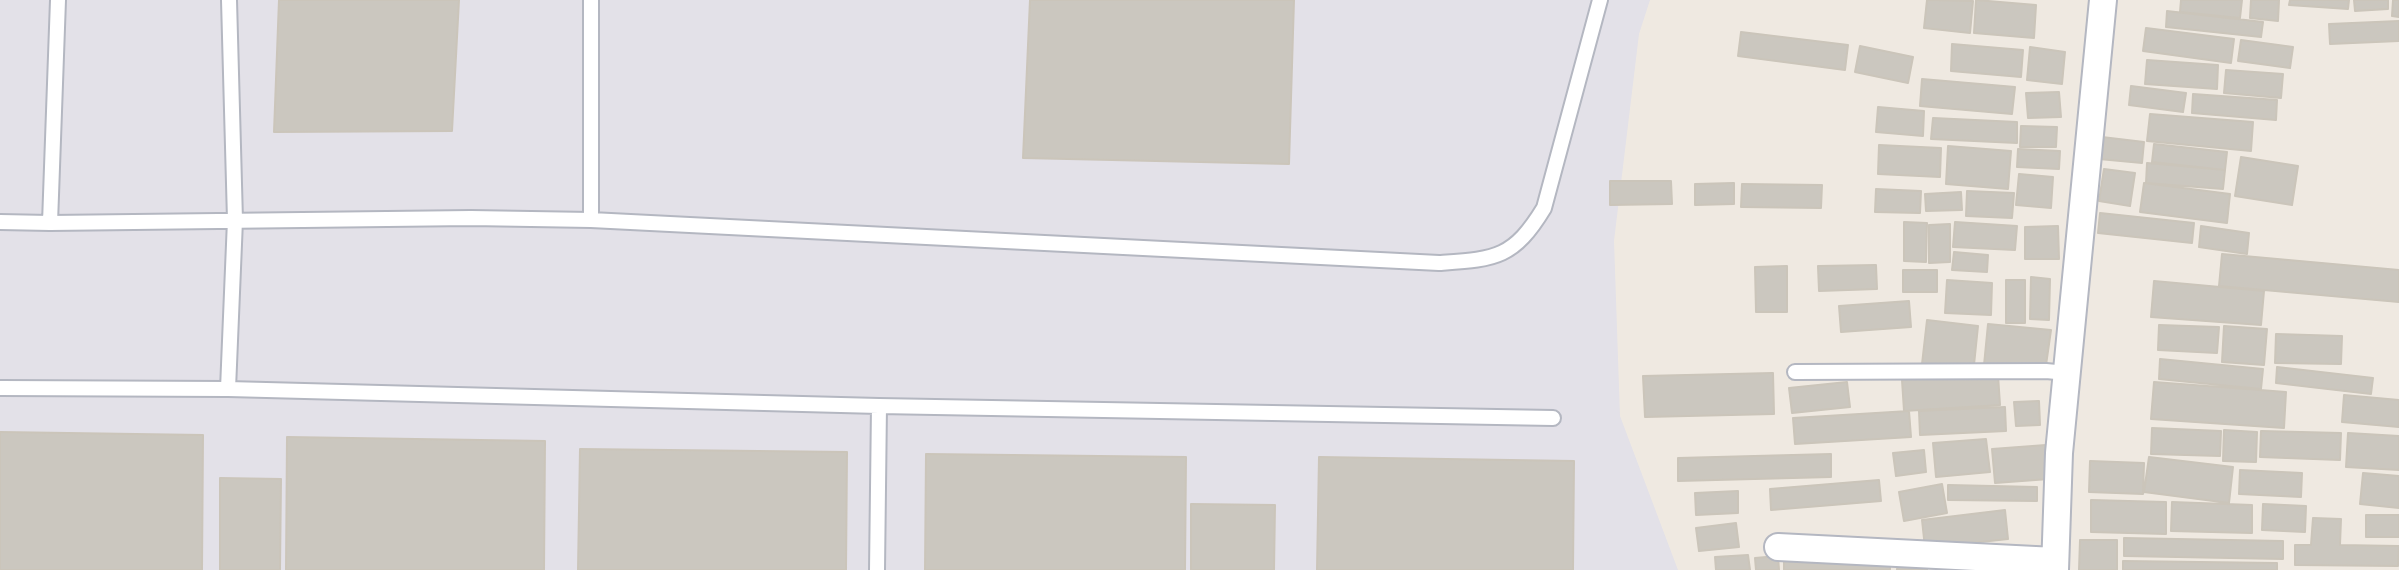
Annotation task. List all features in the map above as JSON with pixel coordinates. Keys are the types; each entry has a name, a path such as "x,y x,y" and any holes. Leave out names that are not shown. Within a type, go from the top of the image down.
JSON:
{"street":[{"path":"1778,547 2055,566 2059,453 2103,0"}],"lane":[{"path":"50,223 58,0"},
{"path":"228,389 235,220 229,0"},
{"path":"591,0 591,220"},
{"path":"0,222 471,218 591,220 1439,262 1475,260 1503,254 1530,232 1544,208 1600,0"},
{"path":"1795,372 2046,370 2067,373"},
{"path":"0,388 228,389 879,406 1553,418"},
{"path":"877,570 879,406"}],"shaded area":[{"path":"0,0 1650,0 1639,34 1614,241 1620,416 1678,570 0,570"}],"building":[{"path":"279,0 459,0 452,131 274,132"},
{"path":"1030,0 1294,0 1289,164 1023,158"},
{"path":"1927,0 1973,1 1970,33 1924,28"},
{"path":"1976,0 2036,5 2034,38 1974,33"},
{"path":"2181,0 2242,0 2240,18 2180,12"},
{"path":"2251,0 2279,0 2278,21 2250,18"},
{"path":"2290,0 2349,0 2348,9 2289,5"},
{"path":"2354,0 2388,0 2388,9 2355,11"},
{"path":"2393,0 2399,0 2399,17 2392,16"},
{"path":"2167,11 2263,22 2261,37 2166,27"},
{"path":"2399,21 2399,41 2330,44 2329,24"},
{"path":"2146,28 2234,39 2231,63 2143,51"},
{"path":"1741,32 1848,45 1845,70 1738,56"},
{"path":"2241,40 2293,47 2290,68 2238,61"},
{"path":"1952,44 2023,50 2021,77 1951,71"},
{"path":"1860,46 1913,57 1908,83 1855,72"},
{"path":"2030,47 2065,52 2062,84 2027,80"},
{"path":"2147,60 2218,65 2217,89 2145,84"},
{"path":"2226,70 2283,74 2281,98 2224,93"},
{"path":"1922,79 2015,87 2012,114 1920,106"},
{"path":"2131,86 2186,93 2183,112 2129,105"},
{"path":"2059,92 2061,117 2028,118 2026,93"},
{"path":"2193,94 2277,100 2276,120 2192,113"},
{"path":"1878,107 1924,111 1923,136 1876,132"},
{"path":"2150,114 2253,122 2251,151 2147,141"},
{"path":"1933,118 2017,122 2017,143 1931,139"},
{"path":"2021,126 2057,127 2056,147 2020,147"},
{"path":"2102,137 2144,142 2142,163 2099,159"},
{"path":"2154,144 2227,152 2225,170 2152,162"},
{"path":"1879,145 1941,148 1940,177 1878,174"},
{"path":"1948,146 2011,151 2008,189 1946,184"},
{"path":"2018,149 2060,151 2059,169 2017,167"},
{"path":"2241,157 2298,166 2292,205 2235,196"},
{"path":"2147,163 2225,170 2223,189 2146,183"},
{"path":"2104,169 2135,173 2130,206 2099,201"},
{"path":"2019,174 2053,177 2051,208 2016,205"},
{"path":"1610,181 1671,181 1672,204 1610,205"},
{"path":"1734,183 1734,204 1695,205 1695,184"},
{"path":"2144,183 2230,194 2227,223 2140,212"},
{"path":"1742,184 1822,185 1821,208 1741,207"},
{"path":"1876,189 1921,191 1920,213 1875,212"},
{"path":"1967,191 2014,193 2012,218 1966,216"},
{"path":"1961,192 1962,210 1926,211 1925,194"},
{"path":"2100,213 2194,223 2192,243 2098,233"},
{"path":"1904,222 1927,223 1926,262 1904,261"},
{"path":"1955,222 2017,226 2015,250 1953,247"},
{"path":"1950,224 1950,262 1929,263 1929,225"},
{"path":"2058,226 2059,259 2025,259 2025,227"},
{"path":"2201,226 2249,233 2247,254 2199,247"},
{"path":"1954,252 1988,255 1987,272 1952,270"},
{"path":"2222,254 2399,270 2399,302 2219,286"},
{"path":"1876,265 1877,289 1819,291 1818,266"},
{"path":"1787,266 1787,312 1756,312 1755,267"},
{"path":"1903,270 1937,270 1937,292 1903,292"},
{"path":"2031,277 2050,279 2049,320 2030,319"},
{"path":"1947,280 1992,283 1991,315 1945,313"},
{"path":"2006,280 2025,280 2025,323 2006,323"},
{"path":"2154,281 2264,291 2261,325 2151,317"},
{"path":"1909,301 1911,327 1841,332 1839,306"},
{"path":"1927,320 1978,326 1974,365 1922,364"},
{"path":"1988,324 2051,330 2046,365 1984,365"},
{"path":"2159,325 2219,327 2217,353 2158,350"},
{"path":"2224,326 2267,329 2264,365 2222,362"},
{"path":"2276,334 2342,336 2341,364 2275,363"},
{"path":"2160,359 2263,369 2261,389 2159,379"},
{"path":"2277,367 2373,378 2371,394 2276,383"},
{"path":"1773,373 1774,414 1645,417 1643,376"},
{"path":"1998,375 2000,405 1904,411 1902,380"},
{"path":"1847,382 1850,407 1792,413 1789,388"},
{"path":"2154,382 2286,392 2284,428 2151,419"},
{"path":"2344,395 2399,400 2399,427 2342,422"},
{"path":"2039,401 2040,425 2016,426 2014,402"},
{"path":"2005,407 2006,431 1920,435 1919,411"},
{"path":"1909,411 1911,437 1795,444 1793,418"},
{"path":"2152,428 2221,431 2220,456 2151,454"},
{"path":"2224,430 2257,432 2256,462 2223,461"},
{"path":"2261,431 2341,433 2340,460 2260,457"},
{"path":"0,432 203,435 202,570 0,570"},
{"path":"2348,433 2399,436 2399,470 2346,467"},
{"path":"287,437 545,441 544,570 286,570"},
{"path":"1986,439 1990,472 1936,477 1933,443"},
{"path":"2046,445 2049,479 1995,483 1992,449"},
{"path":"580,449 847,452 846,570 578,570"},
{"path":"1924,450 1926,472 1896,476 1893,453"},
{"path":"926,454 1186,457 1185,570 925,570"},
{"path":"1831,454 1831,477 1678,481 1678,458"},
{"path":"1319,457 1574,461 1573,570 1317,570"},
{"path":"2149,457 2233,467 2229,503 2144,492"},
{"path":"2090,461 2144,463 2143,494 2089,492"},
{"path":"2240,470 2302,473 2301,497 2239,494"},
{"path":"2363,473 2399,476 2399,508 2360,504"},
{"path":"220,478 281,479 280,570 220,570"},
{"path":"1879,480 1881,501 1771,510 1770,489"},
{"path":"1942,484 1947,513 1904,521 1899,492"},
{"path":"1948,485 2037,487 2037,501 1948,500"},
{"path":"1738,491 1738,513 1696,515 1695,493"},
{"path":"2091,500 2166,502 2166,534 2091,532"},
{"path":"2172,502 2252,505 2252,533 2171,531"},
{"path":"1191,504 1275,505 1274,570 1191,570"},
{"path":"2263,504 2306,506 2305,532 2262,530"},
{"path":"2005,510 2008,539 1925,548 1922,520"},
{"path":"2366,515 2399,515 2399,537 2366,537"},
{"path":"2313,518 2341,519 2340,545 2399,546 2398,566 2295,565 2295,545 2311,545"},
{"path":"1736,523 1739,547 1699,551 1696,528"},
{"path":"2124,538 2283,541 2283,559 2124,556"},
{"path":"2080,540 2117,540 2117,570 2079,570"},
{"path":"1748,555 1750,570 1716,570 1715,557"},
{"path":"1778,556 1779,570 1756,570 1755,558"},
{"path":"1890,557 1890,570 1784,570 1784,559"},
{"path":"1898,558 1927,560 1927,570 1897,570"},
{"path":"2123,561 2277,563 2277,570 2123,570"}]}
